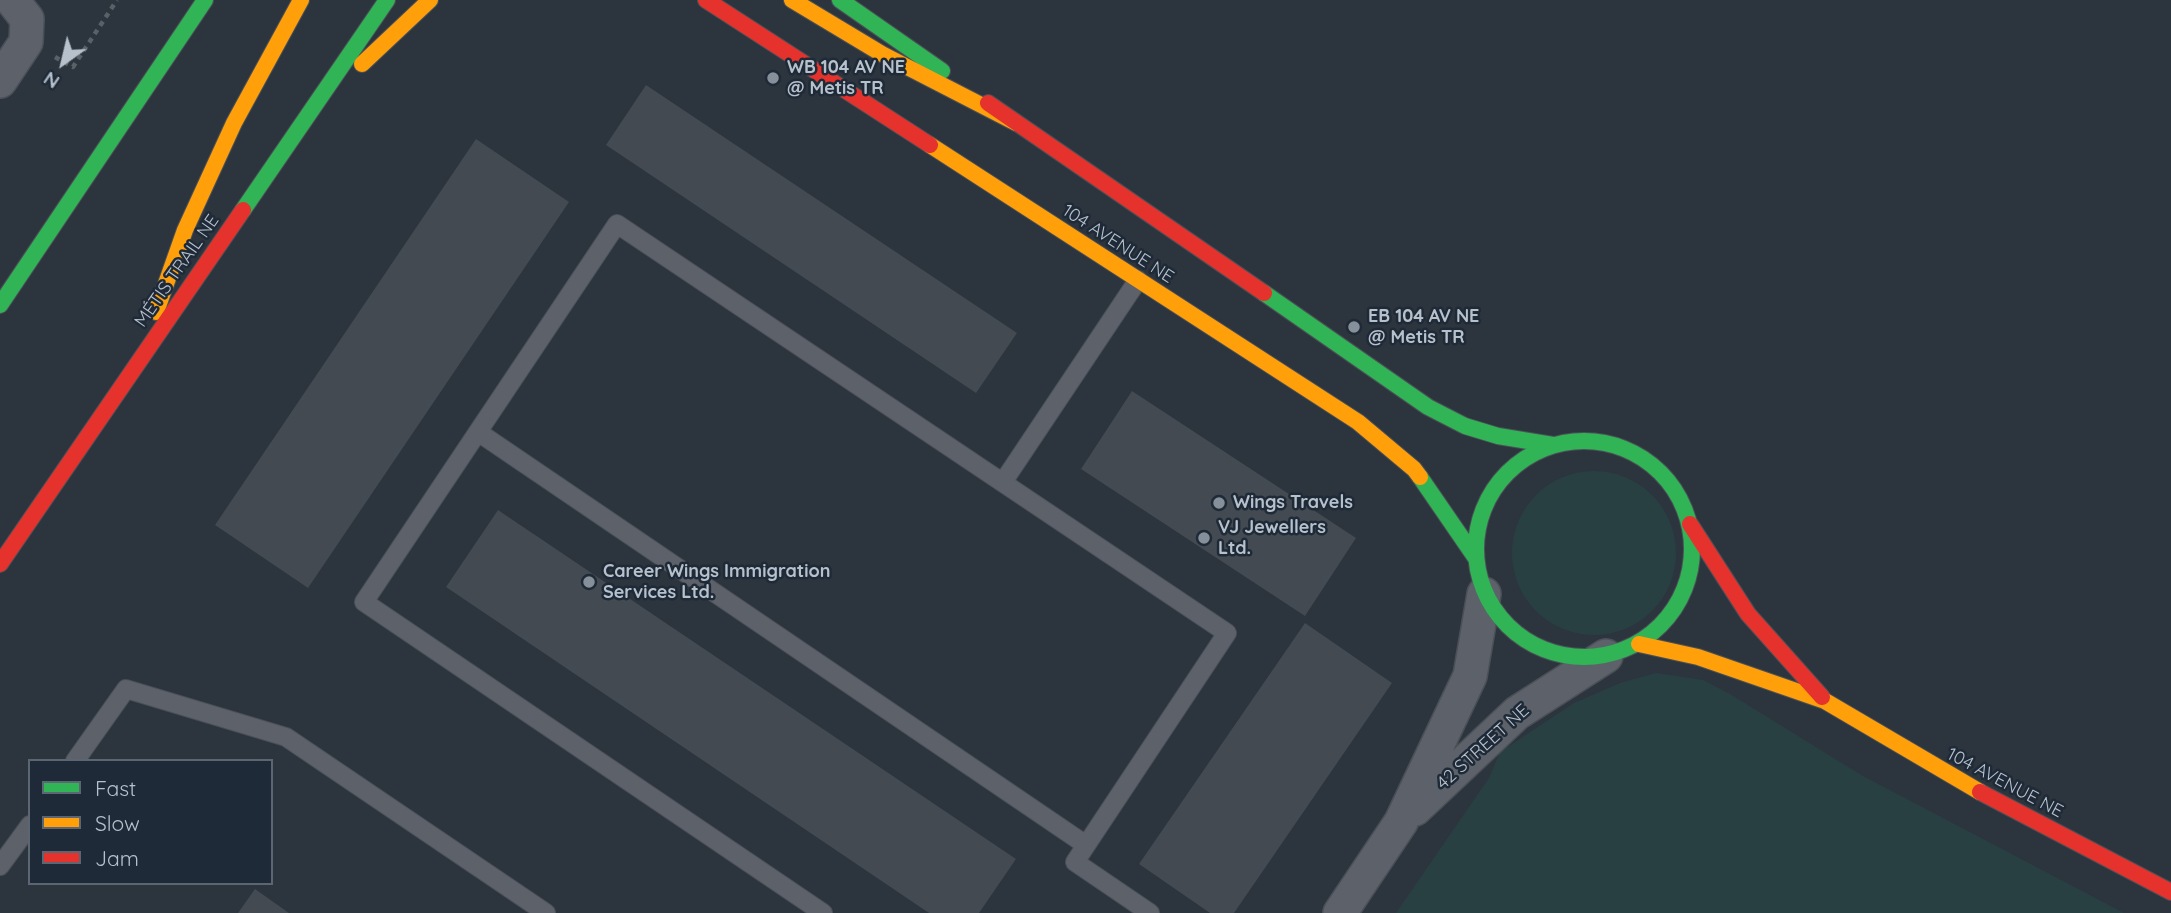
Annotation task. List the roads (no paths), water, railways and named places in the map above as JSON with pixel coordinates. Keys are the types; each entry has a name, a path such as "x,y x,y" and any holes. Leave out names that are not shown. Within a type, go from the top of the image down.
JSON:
{"street":[{"path":"0,81 26,42 27,19 12,0"},
{"path":"0,305 205,0"},
{"path":"139,360 185,230 228,135 301,0"},
{"name":"MÉTIS TRAIL NE","path":"0,564 387,0"},
{"path":"318,102 371,57 430,0"},
{"name":"104 AVENUE NE","path":"706,0 1357,422 1414,468 1475,557"},
{"path":"792,0 882,54 1016,123"},
{"path":"840,0 1428,407 1465,426 1498,436 1553,445"},
{"path":"1588,440 1623,447 1653,465 1676,492 1690,524 1693,559 1684,593 1666,621 1639,643 1606,656 1570,658 1535,647 1505,625 1484,594 1475,557 1479,520 1495,486 1521,460 1553,445 1588,440"},
{"name":"104 AVENUE NE","path":"1690,524 1748,614 1825,701"},
{"name":"42 STREET NE","path":"1340,913 1401,822 1469,676 1484,594"},
{"name":"104 AVENUE NE","path":"1639,643 1698,657 1825,701 1958,781 2171,892"},
{"name":"42 STREET NE","path":"1401,822 1517,713 1606,656"}],"lane":[{"path":"823,913 365,602 617,224 1227,633 1075,862 1150,913"},
{"path":"1003,482 1138,280"},
{"path":"478,432 1086,845"},
{"path":"76,759 127,689 286,737 546,913"},
{"path":"0,866 28,828"}],"place":[{"name":"WB 104 AV NE @ Metis TR","path":"773,78"},
{"name":"EB 104 AV NE @ Metis TR","path":"1354,327"},
{"name":"Wings Travels","path":"1219,503"},
{"name":"VJ Jewellers Ltd.","path":"1204,538"},
{"name":"Career Wings Immigration Services Ltd.","path":"589,582"}]}
